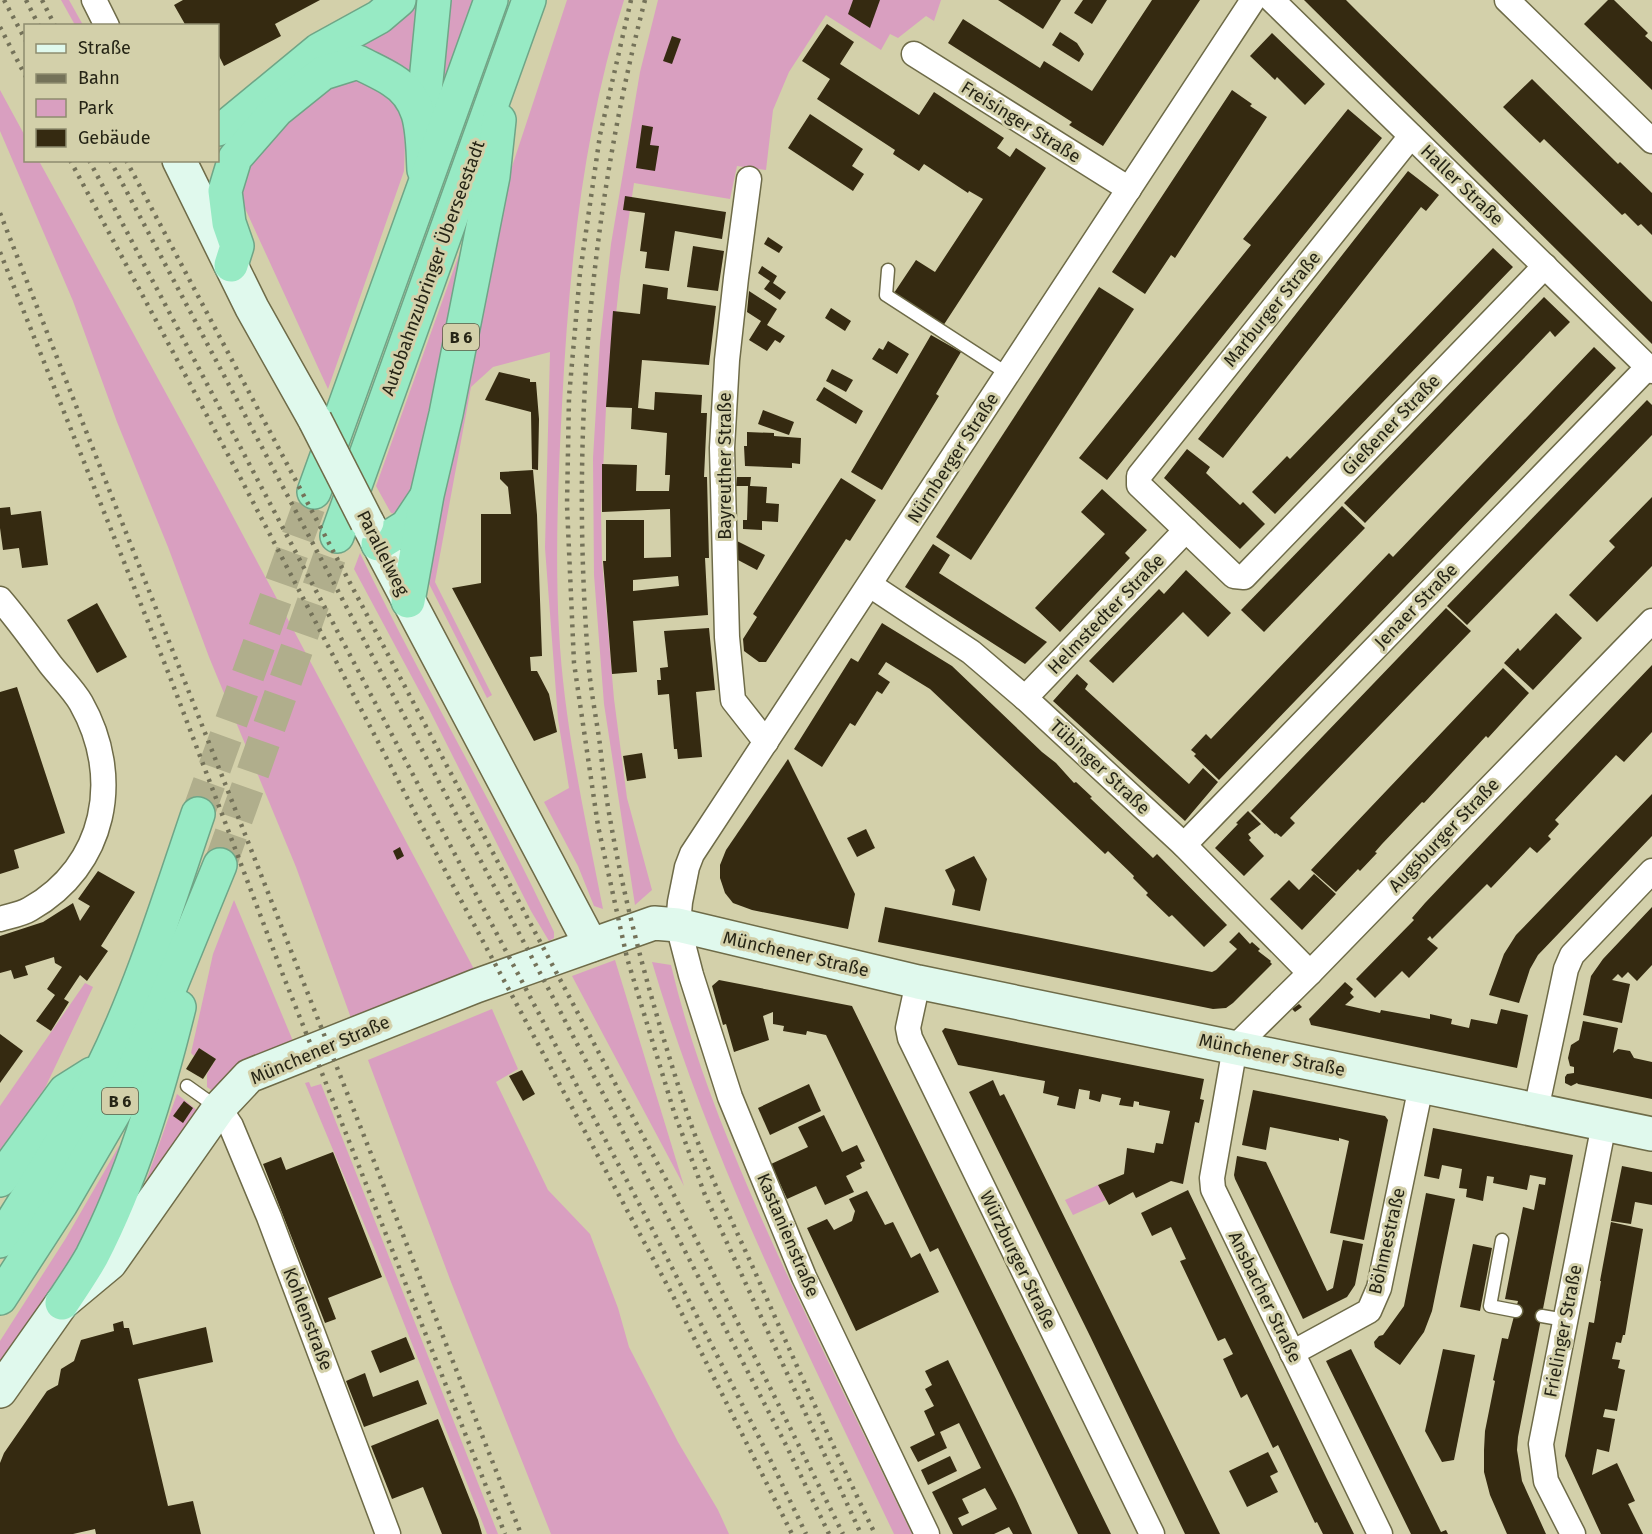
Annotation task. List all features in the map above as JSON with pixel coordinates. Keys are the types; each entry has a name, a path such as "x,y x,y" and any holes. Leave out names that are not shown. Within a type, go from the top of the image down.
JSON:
{"highway":[{"path":"219,129 228,125 319,50 379,17 399,0"},
{"path":"425,184 422,122 434,0"},
{"name":"Autobahnzubringer Überseestadt","path":"314,492 491,0"},
{"name":"Autobahnzubringer Überseestadt","path":"337,536 529,0"},
{"path":"231,265 237,246 229,223 225,191 235,158 229,155 277,110 323,73 358,62 393,80 411,96 422,122"},
{"name":"B 6","path":"408,601 427,495 446,414 493,176 503,72"},
{"name":"B 6","path":"372,533 407,526 427,495"},
{"name":"B 6","path":"0,1241 36,1184 102,1069 131,1004 198,814"},
{"name":"B 6","path":"0,1298 61,1204 118,1106 215,877 159,1086 122,1190 91,1258 62,1303"},
{"name":"B 6","path":"0,1180 65,1091 102,1069"}],"street":[{"path":"94,0 106,24"},
{"name":"Nürnberger Straße","path":"678,925 682,890 692,854 1253,0"},
{"name":"Haller Straße","path":"1272,0 1650,369"},
{"path":"1508,0 1652,141"},
{"name":"Freisinger Straße","path":"914,54 1129,189"},
{"name":"Marburger Straße","path":"1186,530 1139,485 1139,476 1411,136"},
{"name":"Parallelweg","path":"180,162 252,308 315,420 372,533 591,945"},
{"name":"Bayreuther Straße","path":"750,179 727,360 722,448 727,637 733,700 766,742"},
{"name":"Gießener Straße","path":"1186,530 1234,576 1244,577 1545,266"},
{"name":"Jenaer Straße","path":"1184,845 1650,369"},
{"name":"Helmstedter Straße","path":"1025,698 1186,530"},
{"name":"Tübinger Straße","path":"870,585 971,652 1025,698 1184,845 1310,974"},
{"path":"0,599 81,702 98,740 105,784 100,822 94,839 76,871 58,890 29,911 0,919"},
{"name":"Augsburger Straße","path":"1235,1047 1310,974 1652,621"},
{"path":"1536,1110 1566,969 1572,955 1652,872"},
{"name":"Münchener Straße","path":"62,1303 110,1263 219,1108 249,1076 476,986 654,923 678,925 918,982 1652,1134"},
{"name":"Kastanienstraße","path":"678,925 691,975 734,1107 804,1277 927,1534"},
{"name":"Würzburger Straße","path":"918,982 908,1028 910,1038 1152,1534"},
{"name":"Ansbacher Straße","path":"1235,1047 1212,1178 1213,1190 1380,1534"},
{"name":"Böhmestraße","path":"1292,1353 1368,1311 1379,1288 1421,1086"},
{"name":"Kohlenstraße","path":"219,1108 231,1126 269,1217 388,1534"},
{"name":"Frielinger Straße","path":"1573,1534 1546,1481 1541,1444 1604,1124"},
{"path":"0,1391 62,1303"}],"lane":[{"path":"888,270 886,295 1008,374"},
{"path":"187,1086 219,1108"},
{"path":"1502,1240 1490,1306 1516,1311"},
{"path":"1542,1316 1565,1320"}],"green space":[{"path":"61,0 69,0 82,24 74,24"},
{"path":"416,0 424,0 416,82 342,53 396,17"},
{"path":"443,0 475,0 439,101"},
{"path":"567,0 624,0 598,100 580,201 565,354 558,518 559,631 565,701 603,909 594,906 578,866 544,802 569,788 558,719 545,548 550,352 493,367 471,387 435,582 492,695 487,698 425,576 503,194"},
{"path":"658,0 941,0 934,21 926,16 898,38 890,34 881,50 826,15 789,72 773,110 766,170 737,166 730,199 634,183 620,277 606,408 601,513 602,560 614,699 627,798 652,890 635,905 604,704 594,575 593,458 600,342 611,244 640,72"},
{"path":"362,78 383,89 397,106 404,126 404,171 328,389 243,204 239,181 249,155 318,86"},
{"path":"0,90 24,134 24,162 40,162 220,492 475,971 351,1018 296,867 209,657 168,547 117,422 73,301 0,131"},
{"path":"471,221 418,488 397,514 391,513 376,486"},
{"path":"360,553 531,884 554,932 554,938 549,941 531,911 428,707 354,569"},
{"path":"234,900 293,1041 252,1057 216,1093 207,1087 207,1074 216,1059 199,1048 194,1056 191,1053 213,954"},
{"path":"615,960 684,1186 572,976"},
{"path":"652,962 671,965 700,1063 749,1190 799,1300 912,1534 894,1534 794,1324 731,1182 702,1109"},
{"path":"85,983 93,987 45,1088 0,1150 0,1106"},
{"path":"492,1009 518,1069 496,1082 548,1190 590,1234 618,1308 629,1347 729,1534 551,1534 451,1282 368,1060"},
{"path":"309,1082 311,1087 321,1084 498,1534 487,1534 375,1250 305,1083"},
{"path":"177,1094 199,1112 146,1185 145,1184"},
{"path":"119,1146 122,1146 78,1257 0,1370 0,1341 66,1238"},
{"path":"1098,1185 1106,1200 1073,1215 1065,1200"}],"building":[{"path":"183,0 320,0 275,24 281,36 224,66 219,56 219,24 185,24 174,5"},
{"path":"853,0 880,0 870,28 848,14"},
{"path":"998,0 1061,0 1043,29"},
{"path":"1083,0 1107,0 1092,24 1074,13"},
{"path":"1152,0 1200,0 1103,146 1069,125 1072,122 948,43 963,19 1040,68 1044,61 1092,91"},
{"path":"1304,0 1346,0 1652,302 1652,344"},
{"path":"1608,0 1614,0 1648,33 1645,36 1652,42 1652,90 1584,24"},
{"path":"827,24 854,42 840,64 919,115 934,92 1004,138 997,148 1010,157 1016,148 1046,168 943,326 894,293 916,260 935,272 983,199 969,191 968,193 924,164 919,171 893,154 895,150 817,99 830,79 802,61"},
{"path":"1060,32 1077,43 1084,54 1079,62 1052,45"},
{"path":"1272,33 1325,84 1305,105 1277,77 1275,80 1250,56"},
{"path":"672,36 681,39 672,64 663,61"},
{"path":"1532,79 1618,164 1620,162 1652,193 1652,235 1641,224 1638,226 1625,213 1622,215 1544,139 1540,143 1503,107"},
{"path":"1232,90 1267,117 1175,258 1171,255 1145,294 1112,272"},
{"path":"1348,109 1382,138 1107,480 1079,458 1251,245 1243,239"},
{"path":"810,114 863,149 852,166 864,174 853,191 788,148"},
{"path":"642,125 653,127 650,145 659,146 655,171 636,168"},
{"path":"1408,171 1439,195 1426,211 1421,207 1223,458 1198,439"},
{"path":"625,196 726,212 722,239 675,231 669,271 645,268 647,252 640,251 645,213 623,210"},
{"path":"768,237 783,247 779,253 764,244"},
{"path":"693,246 724,251 718,291 687,287"},
{"path":"1493,248 1513,267 1275,514 1252,492 1287,456 1290,459"},
{"path":"762,266 777,276 773,283 786,292 780,300 764,289 770,281 758,273"},
{"path":"643,284 668,288 667,299 716,306 709,365 642,360 638,408 654,410 655,392 702,395 701,413 707,413 704,477 707,477 709,558 705,558 708,615 633,621 637,672 612,674 603,561 606,561 606,520 644,520 644,558 671,557 670,509 602,512 602,464 637,465 636,491 669,491 670,475 665,475 667,433 631,429 632,408 606,407 613,311 640,314","holes":["678,576 679,586 633,591 633,580"]},
{"path":"1099,287 1134,309 971,560 936,537"},
{"path":"749,291 777,309 767,325 785,336 780,343 775,340 767,351 749,340 761,321 747,312"},
{"path":"1544,297 1570,322 1555,337 1550,331 1365,523 1344,503"},
{"path":"831,308 851,321 845,331 825,318"},
{"path":"931,335 961,352 936,394 939,396 882,490 851,472"},
{"path":"888,341 909,354 897,374 872,359 879,348 883,350"},
{"path":"1594,347 1616,368 1219,780 1194,756 1196,754 1191,750 1206,734 1211,739 1389,553 1393,557"},
{"path":"832,369 853,380 846,392 826,381"},
{"path":"499,372 536,382 539,419 538,470 532,469 531,412 485,400"},
{"path":"824,387 863,411 856,424 816,400"},
{"path":"1647,400 1652,405 1652,435 1467,625 1447,606"},
{"path":"763,410 794,422 789,435 758,424"},
{"path":"747,432 774,433 774,436 801,438 800,464 792,463 792,468 745,466 744,446 747,446"},
{"path":"1187,449 1210,467 1206,473 1240,505 1243,502 1265,524 1240,549 1164,478"},
{"path":"533,470 537,515 542,656 530,657 531,671 537,671 549,694 557,732 534,741 452,588 481,583 481,514 511,514 508,487 500,479 500,472"},
{"path":"737,477 751,477 750,486 767,487 766,503 779,504 778,522 762,521 762,530 743,529 743,520 747,520 748,486 736,486"},
{"path":"841,478 876,500 850,541 846,539 766,662 759,662 744,651 743,639 757,617 753,614"},
{"path":"1102,489 1147,530 1125,553 1130,558 1060,632 1035,608 1105,534 1081,512"},
{"path":"1652,497 1652,566 1597,622 1569,595 1615,547 1609,541"},
{"path":"1342,506 1365,528 1264,632 1241,610"},
{"path":"10,507 11,515 41,511 48,565 22,568 19,548 3,550 0,508"},
{"path":"737,541 765,555 757,570 738,560"},
{"path":"933,544 950,555 939,573 1047,642 1025,664 905,587"},
{"path":"1186,570 1231,613 1208,637 1183,612 1113,683 1089,661 1159,589 1164,594"},
{"path":"97,603 127,657 97,673 67,620"},
{"path":"1446,608 1471,631 1290,818 1295,823 1281,837 1275,834 1251,811"},
{"path":"1556,613 1582,638 1533,690 1504,663 1518,648 1520,651"},
{"path":"882,623 952,666 1056,763 1074,783 1076,782 1092,797 1090,798 1153,858 1157,854 1227,925 1204,947 1172,915 1169,917 1146,895 1148,893 1133,878 1134,876 1108,851 1105,854 930,689 886,662 878,674 890,682 882,694 877,691 855,726 850,723 822,767 794,749 851,658 858,662"},
{"path":"709,628 715,690 696,692 702,757 678,759 677,749 674,749 669,694 658,695 657,680 661,680 660,668 668,667 664,631"},
{"path":"1652,665 1652,732 1624,762 1616,755 1555,820 1559,824 1548,836 1551,839 1537,853 1530,847 1491,888 1487,884 1432,939 1430,936 1427,939 1438,948 1409,978 1402,971 1375,998 1356,979 1414,920 1412,918 1425,903"},
{"path":"1503,668 1529,693 1488,738 1486,736 1424,803 1422,802 1382,844 1375,852 1377,853 1360,871 1358,869 1336,892 1311,870"},
{"path":"1077,674 1088,684 1085,689 1189,784 1203,768 1218,782 1185,821 1053,701"},
{"path":"17,687 65,833 14,850 19,868 0,874 0,692"},
{"path":"642,753 646,778 627,781 623,756"},
{"path":"788,759 855,894 848,929 752,910 733,903 725,893 720,878 720,865 726,850"},
{"path":"1652,794 1652,836 1538,955 1530,969 1519,1003 1489,995 1504,954 1516,935"},
{"path":"1248,811 1261,824 1248,834 1251,838 1249,840 1264,856 1244,876 1215,848"},
{"path":"866,829 875,848 857,857 847,838"},
{"path":"400,847 404,856 397,860 393,851"},
{"path":"974,856 987,879 980,911 952,905 955,890 945,870"},
{"path":"98,871 135,892 101,946 108,951 87,981 80,975 64,999 69,1002 51,1031 36,1021 55,995 47,989 62,967 55,963 54,957 25,966 28,975 14,979 11,970 0,973 0,936 43,922 73,903 80,921 90,906 78,899"},
{"path":"1314,874 1336,894 1302,930 1270,899 1289,880 1299,890"},
{"path":"885,907 1212,972 1237,949 1229,942 1239,932 1250,944 1252,942 1260,949 1258,951 1272,964 1233,1003 1226,1008 1213,1009 878,942"},
{"path":"1652,907 1652,965 1637,981 1628,972 1622,978 1618,974 1612,980 1630,984 1622,1023 1583,1015 1591,976 1603,959"},
{"path":"719,980 852,1006 1111,1534 1078,1534 938,1248 930,1252 826,1035 807,1031 806,1035 783,1031 784,1026 773,1024 773,1012 763,1016 769,1040 734,1052 726,1024 723,1025 712,986"},
{"path":"1345,982 1353,989 1350,993 1354,997 1345,1005 1380,1013 1381,1010 1430,1019 1430,1014 1452,1019 1451,1024 1469,1028 1471,1019 1497,1024 1501,1009 1528,1015 1517,1068 1311,1025 1309,1019"},
{"path":"1299,1004 1302,1007 1295,1012 1292,1009"},
{"path":"1583,1021 1618,1028 1613,1053 1618,1049 1630,1051 1634,1058 1652,1062 1652,1099 1577,1083 1571,1086 1565,1083 1567,1074 1574,1073 1574,1067 1570,1066 1568,1058 1571,1045 1579,1040"},
{"path":"945,1028 1204,1079 1200,1099 1204,1100 1199,1123 1195,1122 1183,1184 1171,1181 1136,1198 1133,1192 1109,1205 1098,1185 1124,1174 1127,1148 1154,1153 1156,1143 1163,1144 1170,1111 1139,1105 1139,1102 1134,1101 1133,1107 1119,1105 1121,1098 1102,1094 1100,1102 1089,1099 1090,1091 1079,1089 1075,1109 1057,1105 1059,1097 1043,1093 1045,1081 958,1065 942,1031"},
{"path":"0,1034 23,1051 0,1083"},
{"path":"199,1048 216,1059 203,1079 186,1069"},
{"path":"522,1070 535,1094 523,1101 509,1076"},
{"path":"993,1080 1000,1096 1004,1094 1220,1534 1185,1534 969,1092"},
{"path":"809,1084 821,1111 770,1135 758,1108"},
{"path":"1253,1090 1385,1116 1388,1120 1364,1240 1330,1233 1349,1141 1270,1127 1266,1150 1242,1145"},
{"path":"184,1101 193,1108 183,1123 173,1116"},
{"path":"824,1115 842,1152 857,1145 865,1161 860,1163 862,1168 846,1176 854,1192 825,1205 816,1186 787,1199 771,1164 808,1147 798,1127"},
{"path":"1433,1128 1573,1155 1517,1450 1522,1481 1546,1534 1507,1534 1490,1495 1484,1472 1484,1450 1485,1431 1495,1381 1493,1380 1502,1338 1508,1339 1518,1301 1505,1299 1523,1207 1534,1210 1539,1184 1545,1185 1546,1178 1530,1175 1527,1190 1493,1183 1494,1177 1487,1176 1483,1201 1466,1197 1467,1189 1459,1188 1462,1169 1442,1165 1439,1179 1424,1176"},
{"path":"333,1152 382,1277 328,1298 336,1319 325,1323 263,1164 281,1157 286,1170"},
{"path":"1237,1156 1266,1162 1327,1291 1333,1288 1343,1240 1363,1244 1355,1285 1347,1297 1303,1319 1235,1179"},
{"path":"1622,1166 1652,1172 1652,1205 1635,1202 1631,1224 1611,1221"},
{"path":"1188,1190 1354,1534 1323,1534 1317,1522 1315,1523 1278,1445 1273,1448 1247,1394 1241,1398 1223,1359 1233,1354 1225,1338 1218,1341 1180,1261 1186,1259 1171,1227 1152,1236 1141,1213"},
{"path":"867,1191 885,1225 893,1222 911,1258 920,1253 939,1292 856,1331 807,1228 827,1219 834,1230 852,1221 855,1211 849,1199"},
{"path":"1426,1193 1455,1199 1432,1311 1424,1332 1400,1365 1375,1347 1374,1342 1383,1335 1404,1306"},
{"path":"1611,1222 1643,1229 1625,1335 1621,1343 1616,1342 1612,1359 1620,1360 1618,1368 1625,1370 1617,1411 1605,1409 1603,1417 1615,1419 1609,1452 1597,1449 1592,1475 1617,1463 1635,1501 1628,1504 1643,1534 1601,1534 1565,1456 1589,1322 1594,1323"},
{"path":"1473,1244 1492,1248 1480,1311 1460,1307"},
{"path":"123,1321 124,1328 129,1328 133,1345 206,1327 213,1362 138,1379 168,1506 193,1501 201,1534 96,1534 95,1529 73,1534 0,1534 0,1463 4,1453 47,1391 58,1385 61,1369 74,1361 81,1340 114,1331 113,1324"},
{"path":"406,1337 415,1359 380,1373 371,1351"},
{"path":"1351,1349 1441,1532 1446,1530 1448,1534 1411,1534 1326,1361"},
{"path":"1443,1349 1475,1355 1454,1460 1442,1462 1425,1431"},
{"path":"948,1360 1032,1534 1013,1534 1009,1527 994,1534 953,1534 932,1492 981,1468 959,1423 940,1432 947,1448 918,1462 910,1447 935,1435 924,1411 934,1406 925,1389 932,1385 925,1371","holes":["985,1488 997,1509 962,1526 958,1518 969,1513 962,1499"]},
{"path":"365,1373 373,1397 418,1380 427,1404 364,1427 346,1381"},
{"path":"438,1419 482,1534 442,1534 423,1487 392,1499 371,1446"},
{"path":"1268,1452 1278,1472 1270,1476 1278,1492 1247,1507 1229,1471"},
{"path":"950,1456 957,1471 928,1485 921,1470"}],"tunnel":[{"path":"198,814 314,492"},
{"path":"220,865 337,536"}],"railway":[{"path":"4,0 24,37"},
{"path":"26,0 38,24"},
{"path":"42,0 54,24"},
{"path":"631,0 600,135 580,273 569,397 567,505 574,663 598,826 627,958 674,1112 705,1195 861,1534"},
{"path":"645,0 610,162 589,326 584,409 583,575 590,680 606,795 634,933 664,1040 693,1131 875,1534"},
{"path":"0,27 24,73"},
{"path":"71,162 241,479 448,876 673,1296 792,1534"},
{"path":"90,162 644,1213 806,1534"},
{"path":"111,162 548,988 787,1447 829,1534"},
{"path":"127,162 670,1187 843,1534"},
{"path":"0,213 521,1534"},
{"path":"0,252 170,677 283,975 505,1534"}]}
